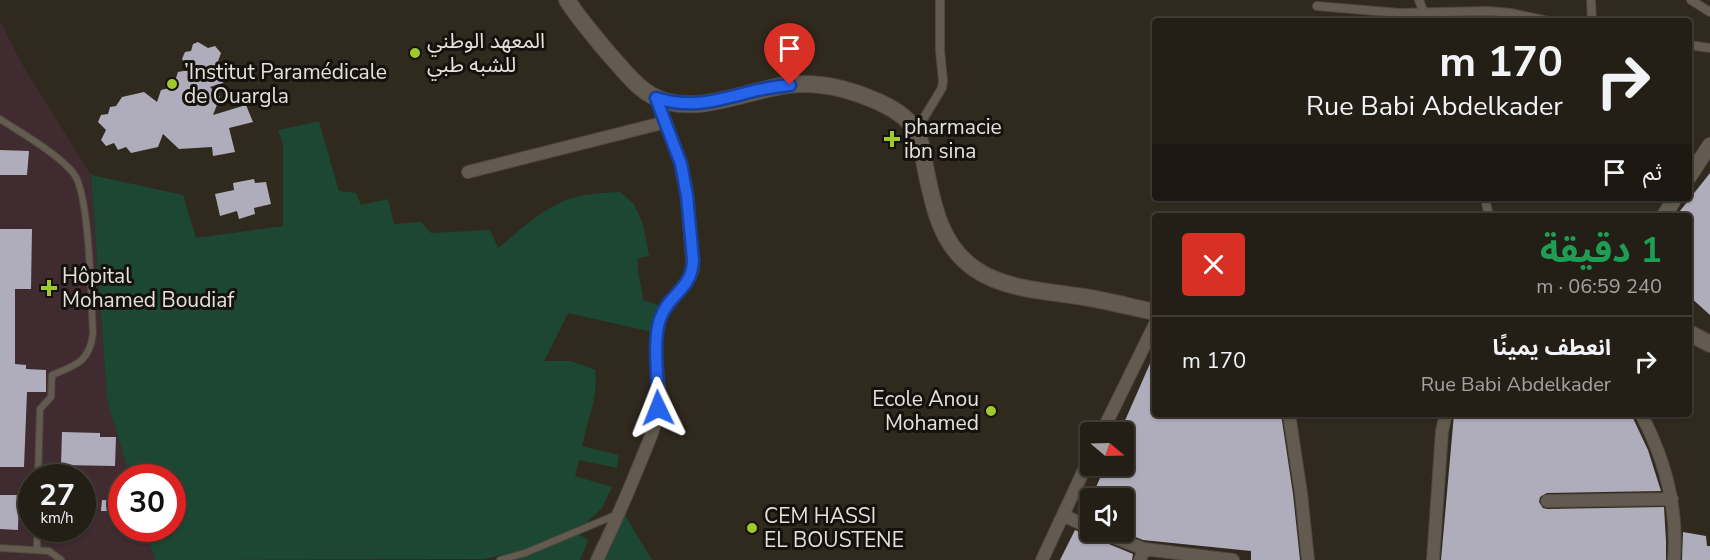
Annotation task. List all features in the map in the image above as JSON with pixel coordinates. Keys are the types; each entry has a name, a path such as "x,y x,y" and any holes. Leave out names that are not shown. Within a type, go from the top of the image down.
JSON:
{"main road":[{"path":"567,0 631,79 656,98 671,102 702,103 790,85 817,85 852,92 883,104 899,113 916,131 937,219 945,238 956,254 967,263 982,273 1006,283 1152,311"},
{"path":"1692,335 1710,344"}],"street":[{"path":"916,131 944,81 940,50 940,0"},
{"path":"1419,0 1425,17"},
{"path":"1591,0 1592,18"},
{"path":"1691,0 1710,12"},
{"path":"1317,6 1425,17 1488,11 1534,18"},
{"path":"1692,45 1710,48"},
{"path":"597,560 641,460 657,417 659,320 666,305 689,280 693,269 687,196 681,164 656,98"},
{"path":"468,172 666,122"},
{"path":"1692,172 1710,145"},
{"path":"1107,422 1152,330"},
{"path":"1289,417 1308,560"},
{"path":"1433,560 1442,431 1445,417"},
{"path":"1642,417 1659,455 1672,499 1676,537 1674,560"},
{"path":"1042,560 1081,476"},
{"path":"1546,501 1672,499"},
{"path":"1063,515 1080,523"},
{"path":"1119,542 1142,554 1233,560"}],"lane":[{"path":"0,119 50,153 73,172 82,195 86,222 93,334 91,346 84,360 52,375 51,397 40,409 38,464"},
{"path":"500,560 525,553 618,513"},
{"path":"37,542 37,550"},
{"path":"0,548 49,551 61,560"}],"shaded area":[{"name":"Hôpital Mohamed Boudiaf","path":"0,21 22,64 91,175 107,400 126,464 108,464 108,542 149,542 155,560 0,560"}],"green space":[{"path":"321,121 319,122 339,191 356,193 361,205 388,199 394,224 421,222 431,233 490,230 498,248 552,207 573,198 590,194 620,192 634,204 643,224 649,256 638,258 643,300 664,307 652,332 568,313 544,361 571,361 595,370 594,398 582,446 619,455 617,468 579,460 575,476 612,487 602,508 586,523 520,551 484,559 155,560 149,542 186,542 186,464 126,464 107,400 91,175 183,195 196,238 283,226 283,144 278,130"},
{"path":"623,512 652,560 602,560"},
{"path":"578,534 588,540 580,560 515,560"}],"building":[{"path":"198,42 208,48 215,46 221,53 216,67 225,75 223,83 210,87 220,97 213,115 246,105 253,122 229,128 235,152 213,156 212,147 179,149 163,134 158,147 131,153 126,147 118,150 114,143 106,146 101,140 106,130 98,122 101,115 108,114 110,107 116,106 122,97 144,92 157,102 161,90 173,87 178,72 189,70 182,59 185,52 191,51 193,44"},
{"path":"0,150 29,151 27,175 0,175"},
{"path":"1710,173 1710,315 1692,299 1692,213 1678,213 1688,201 1692,201 1692,196"},
{"path":"254,179 255,183 266,182 271,204 254,208 255,214 239,219 237,211 220,216 215,194 234,190 233,183"},
{"path":"0,229 32,229 31,289 15,289 15,364 26,365 26,369 46,370 46,392 27,392 24,464 18,464 18,467 0,467"},
{"path":"1152,359 1152,417 1281,417 1300,560 1251,560 1251,551 1143,540 1134,536 1134,488 1096,488 1101,476 1134,476 1134,422 1124,422"},
{"path":"1454,417 1632,417 1648,450 1661,491 1547,493 1540,497 1539,502 1543,508 1547,509 1664,507 1666,560 1441,560"},
{"path":"62,432 100,433 100,437 116,437 115,464 108,464 108,466 61,464"},
{"path":"0,495 18,495 18,530 0,529"},
{"path":"102,500 108,500 108,511 101,511"},
{"path":"1075,530 1080,532 1080,542 1104,542 1133,554 1132,560 1060,560"},
{"path":"1683,532 1706,536 1707,546 1710,546 1710,560 1682,560"}],"place":[{"name":"المعهد الوطني للشبه طبي","path":"415,53"},
{"name":"’Institut Paramédicale de Ouargla","path":"172,84"},
{"name":"pharmacie ibn sina","path":"892,139"},
{"name":"Hôpital Mohamed Boudiaf","path":"49,288"},
{"name":"Ecole Anou Mohamed","path":"991,411"},
{"name":"CEM HASSI EL BOUSTENE","path":"752,528"}],"route":[{"path":"658,408 659,320 666,305 689,280 693,260 687,196 681,164 656,98 671,102 702,103 790,85"}]}
